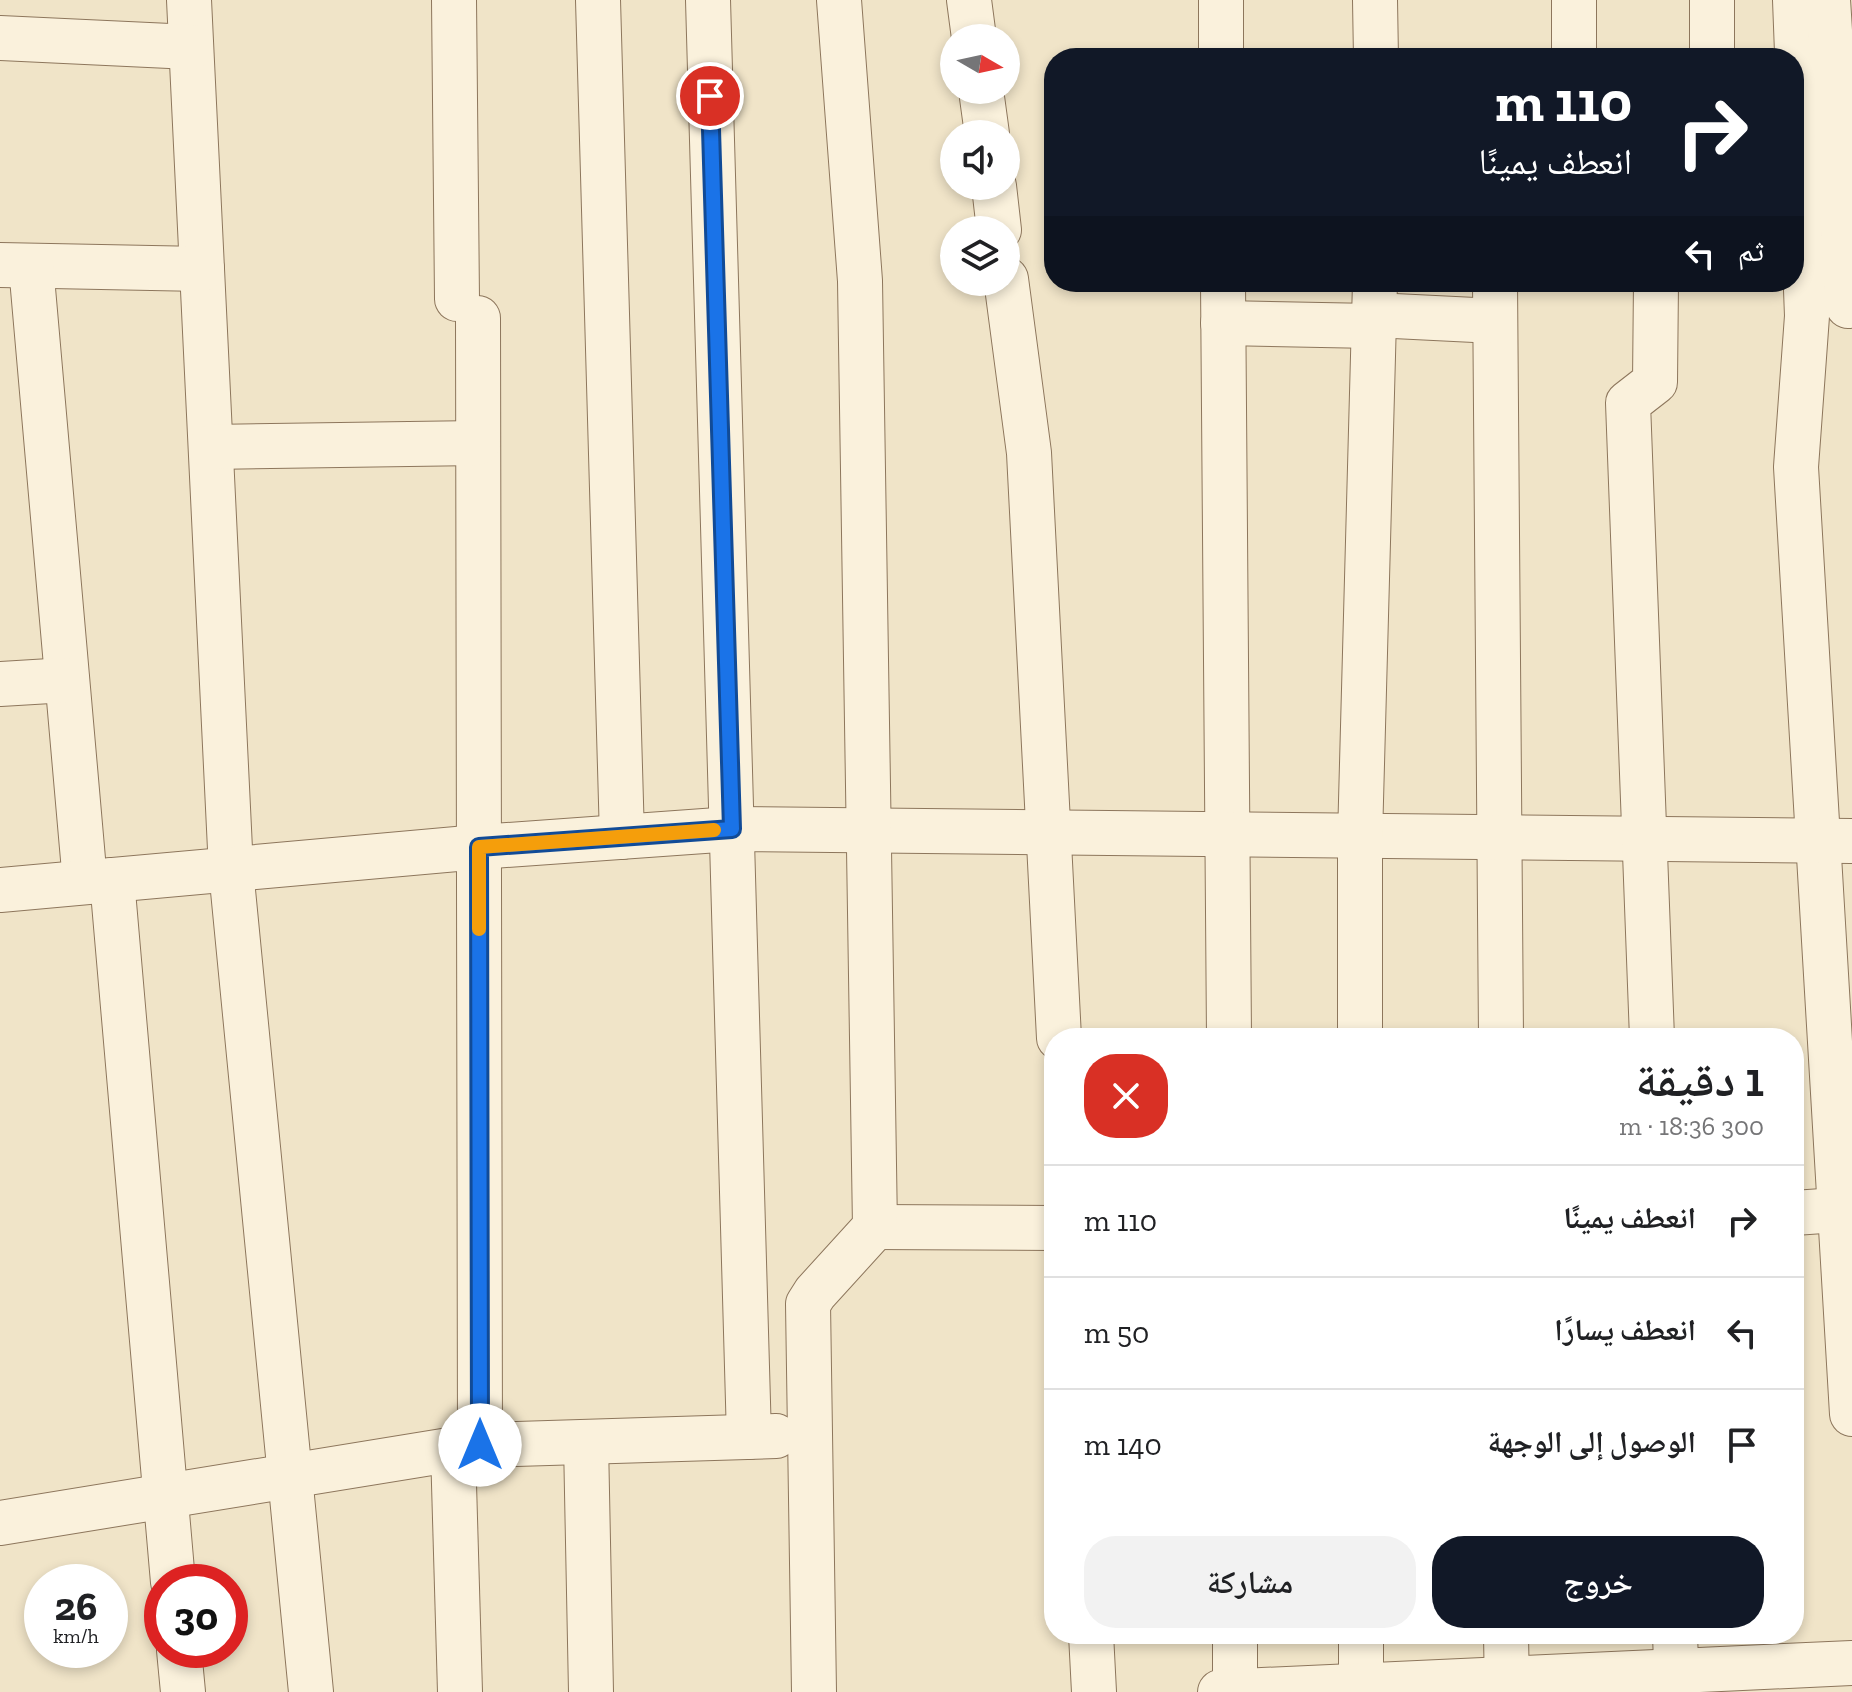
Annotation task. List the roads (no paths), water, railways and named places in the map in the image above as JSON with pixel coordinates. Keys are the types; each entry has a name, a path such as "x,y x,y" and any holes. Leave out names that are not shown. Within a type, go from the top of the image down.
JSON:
{"street":[{"path":"189,0 231,870 311,1692"},
{"path":"454,0 467,309 478,443 479,847 460,1692"},
{"path":"598,0 622,837"},
{"path":"708,0 749,1437"},
{"path":"814,1692 808,1304 875,1227 860,281 839,0"},
{"path":"969,0 972,24"},
{"path":"1221,0 1221,48"},
{"path":"1375,0 1376,48"},
{"path":"1574,0 1574,48"},
{"path":"1712,0 1712,48"},
{"path":"1795,0 1796,48"},
{"path":"1828,0 1848,306"},
{"path":"0,38 191,47"},
{"path":"171,1564 98,881 67,680 16,265 202,269"},
{"path":"1652,1028 1628,403 1655,382 1656,292"},
{"path":"1804,292 1807,316 1796,467 1835,841 1852,1414"},
{"path":"1008,296 1029,453 1059,1028"},
{"path":"1229,1028 1223,303 1374,307 1495,302 1501,1028"},
{"path":"1360,1028 1360,838 1374,307"},
{"path":"211,447 478,443"},
{"path":"0,684 67,680"},
{"path":"0,890 479,847 732,829 1835,841"},
{"path":"1804,1212 1846,1210"},
{"path":"875,1227 1044,1228"},
{"path":"0,1523 467,1447 810,1436"},
{"path":"586,1442 591,1692"},
{"path":"1092,1644 1094,1692"},
{"path":"1235,1644 1235,1692"},
{"path":"1361,1644 1361,1689"},
{"path":"1506,1644 1507,1686"},
{"path":"1220,1692 1507,1686 1676,1666 1852,1663"},
{"path":"181,1668 183,1692"}]}
